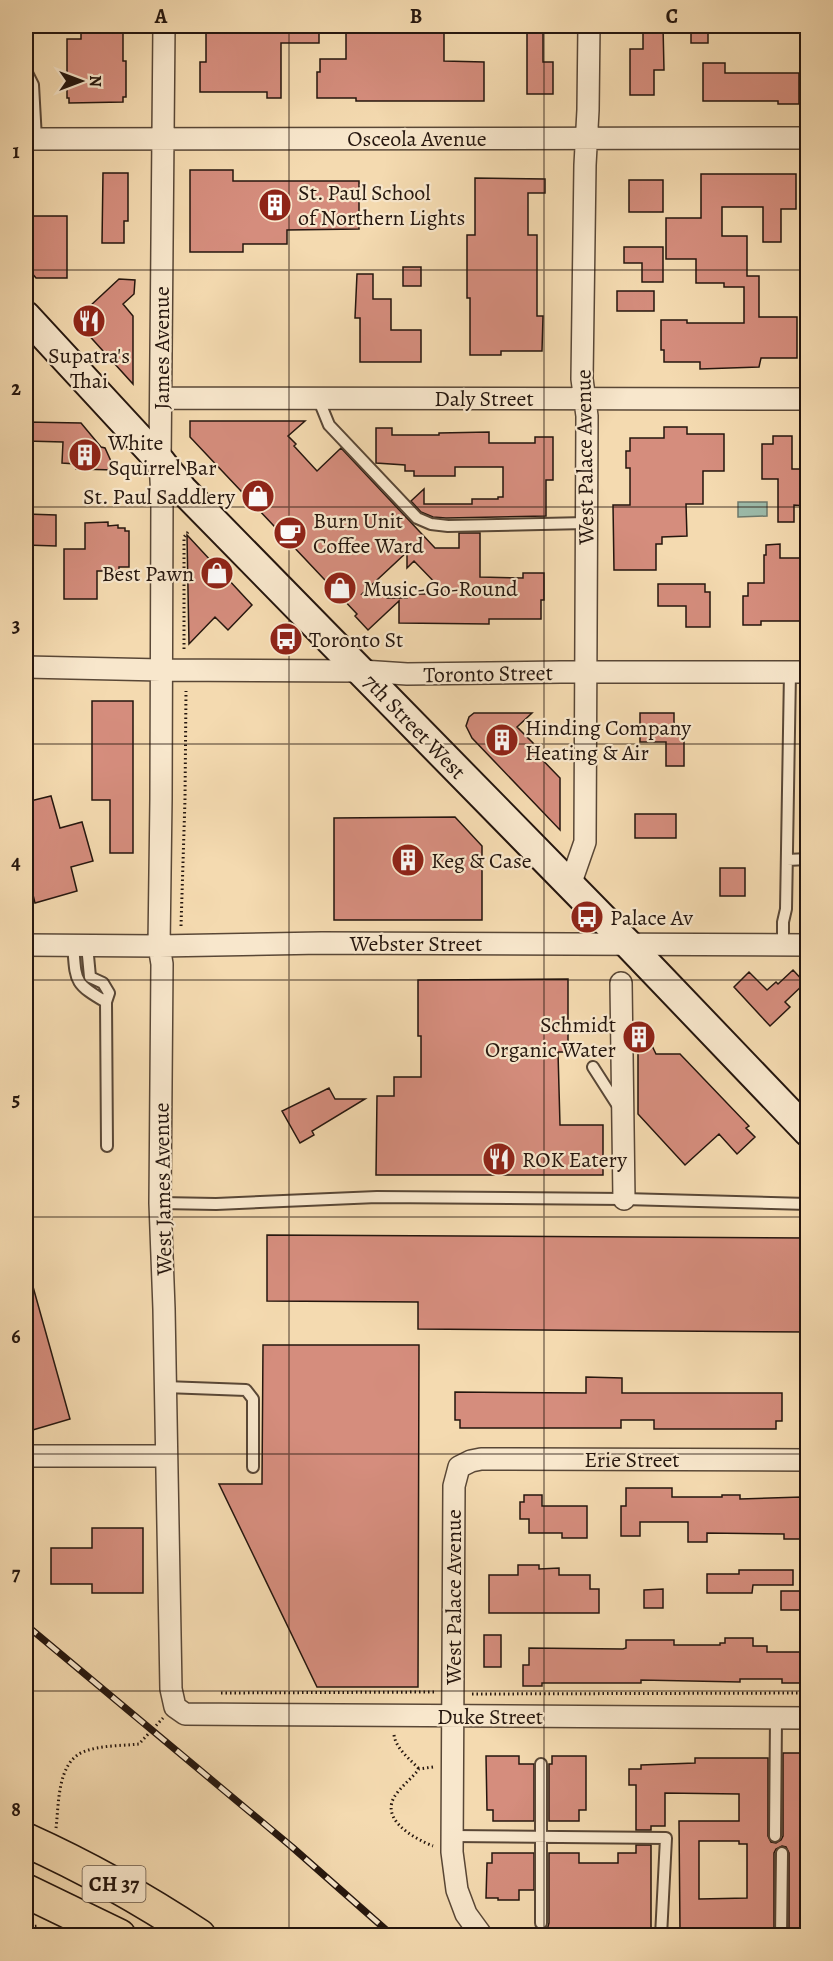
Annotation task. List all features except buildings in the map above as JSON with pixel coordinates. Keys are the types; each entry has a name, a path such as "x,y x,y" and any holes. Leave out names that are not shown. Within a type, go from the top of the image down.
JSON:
{"highway":[{"name":"CH 37","path":"26,1840 100,1876 199,1935"},
{"name":"CH 37","path":"26,1891 119,1935"},
{"path":"77,1935 95,1935"}],"main road":[{"name":"7th Street West","path":"26,316 160,461 182,489 362,671 807,1132"}],"street":[{"name":"James Avenue","path":"161,670 162,498 160,461 164,26"},
{"name":"West Palace Avenue","path":"570,885 585,842 587,416 582,379 589,26"},
{"name":"Osceola Avenue","path":"31,139 807,138"},
{"name":"Daly Street","path":"161,398 807,399"},
{"name":"Toronto Street","path":"26,667 362,671 407,674 799,672"},
{"name":"West James Avenue","path":"161,670 160,1203 171,1689 175,1707"},
{"name":"Webster Street","path":"26,945 159,946 322,943 807,945"},
{"path":"621,983 621,1199"},
{"path":"26,1456 166,1456"},
{"name":"Erie Street","path":"459,1467 482,1459 807,1460"},
{"name":"West Palace Avenue","path":"459,1467 454,1486 452,1844 457,1890 466,1914 482,1935"},
{"name":"Duke Street","path":"175,1707 185,1714 807,1718"}],"lane":[{"path":"26,70 33,85 31,139"},
{"path":"318,398 329,425 417,518 431,524 448,526 586,523"},
{"path":"783,945 799,672"},
{"path":"787,860 807,859"},
{"path":"80,945 90,977 103,983 110,993 106,1002 107,1146"},
{"path":"593,1067 618,1105 621,1199"},
{"path":"160,1203 216,1204 377,1197 621,1199 807,1204"},
{"path":"165,1387 246,1390 253,1399 253,1467"},
{"path":"775,1836 776,1718"},
{"path":"541,1764 541,1923"},
{"path":"452,1844 541,1837 666,1838 661,1935"},
{"path":"781,1935 782,1853"}],"path":[{"path":"184,649 184,537 188,532"},
{"path":"185,929 181,926 186,691"},
{"path":"220,1693 438,1693"},
{"path":"468,1694 807,1694"},
{"path":"59,1802 63,1776 72,1760 81,1752 96,1748 139,1744 175,1707"},
{"path":"393,1715 395,1740 401,1750 419,1768 452,1766"},
{"path":"419,1768 396,1794 391,1806 395,1821 406,1833 426,1843 452,1844"},
{"path":"26,1927 44,1926"}],"shaded area":[{"path":"738,502 767,502 767,516 738,517"}],"railway":[{"path":"26,1625 292,1847 393,1936"}],"place":[{"name":"St. Paul School of Northern Lights","path":"275,205"},
{"name":"Supatra's Thai","path":"89,321"},
{"name":"White Squirrel Bar","path":"85,455"},
{"name":"St. Paul Saddlery","path":"258,496"},
{"name":"Burn Unit Coffee Ward","path":"290,533"},
{"name":"Best Pawn","path":"217,573"},
{"name":"Music-Go-Round","path":"340,588"},
{"name":"Toronto St","path":"286,639"},
{"name":"Hinding Company Heating & Air","path":"502,740"},
{"name":"Keg & Case","path":"408,860"},
{"name":"Palace Av","path":"587,917"},
{"name":"Schmidt Organic Water","path":"639,1037"},
{"name":"ROK Eatery","path":"499,1159"}]}
